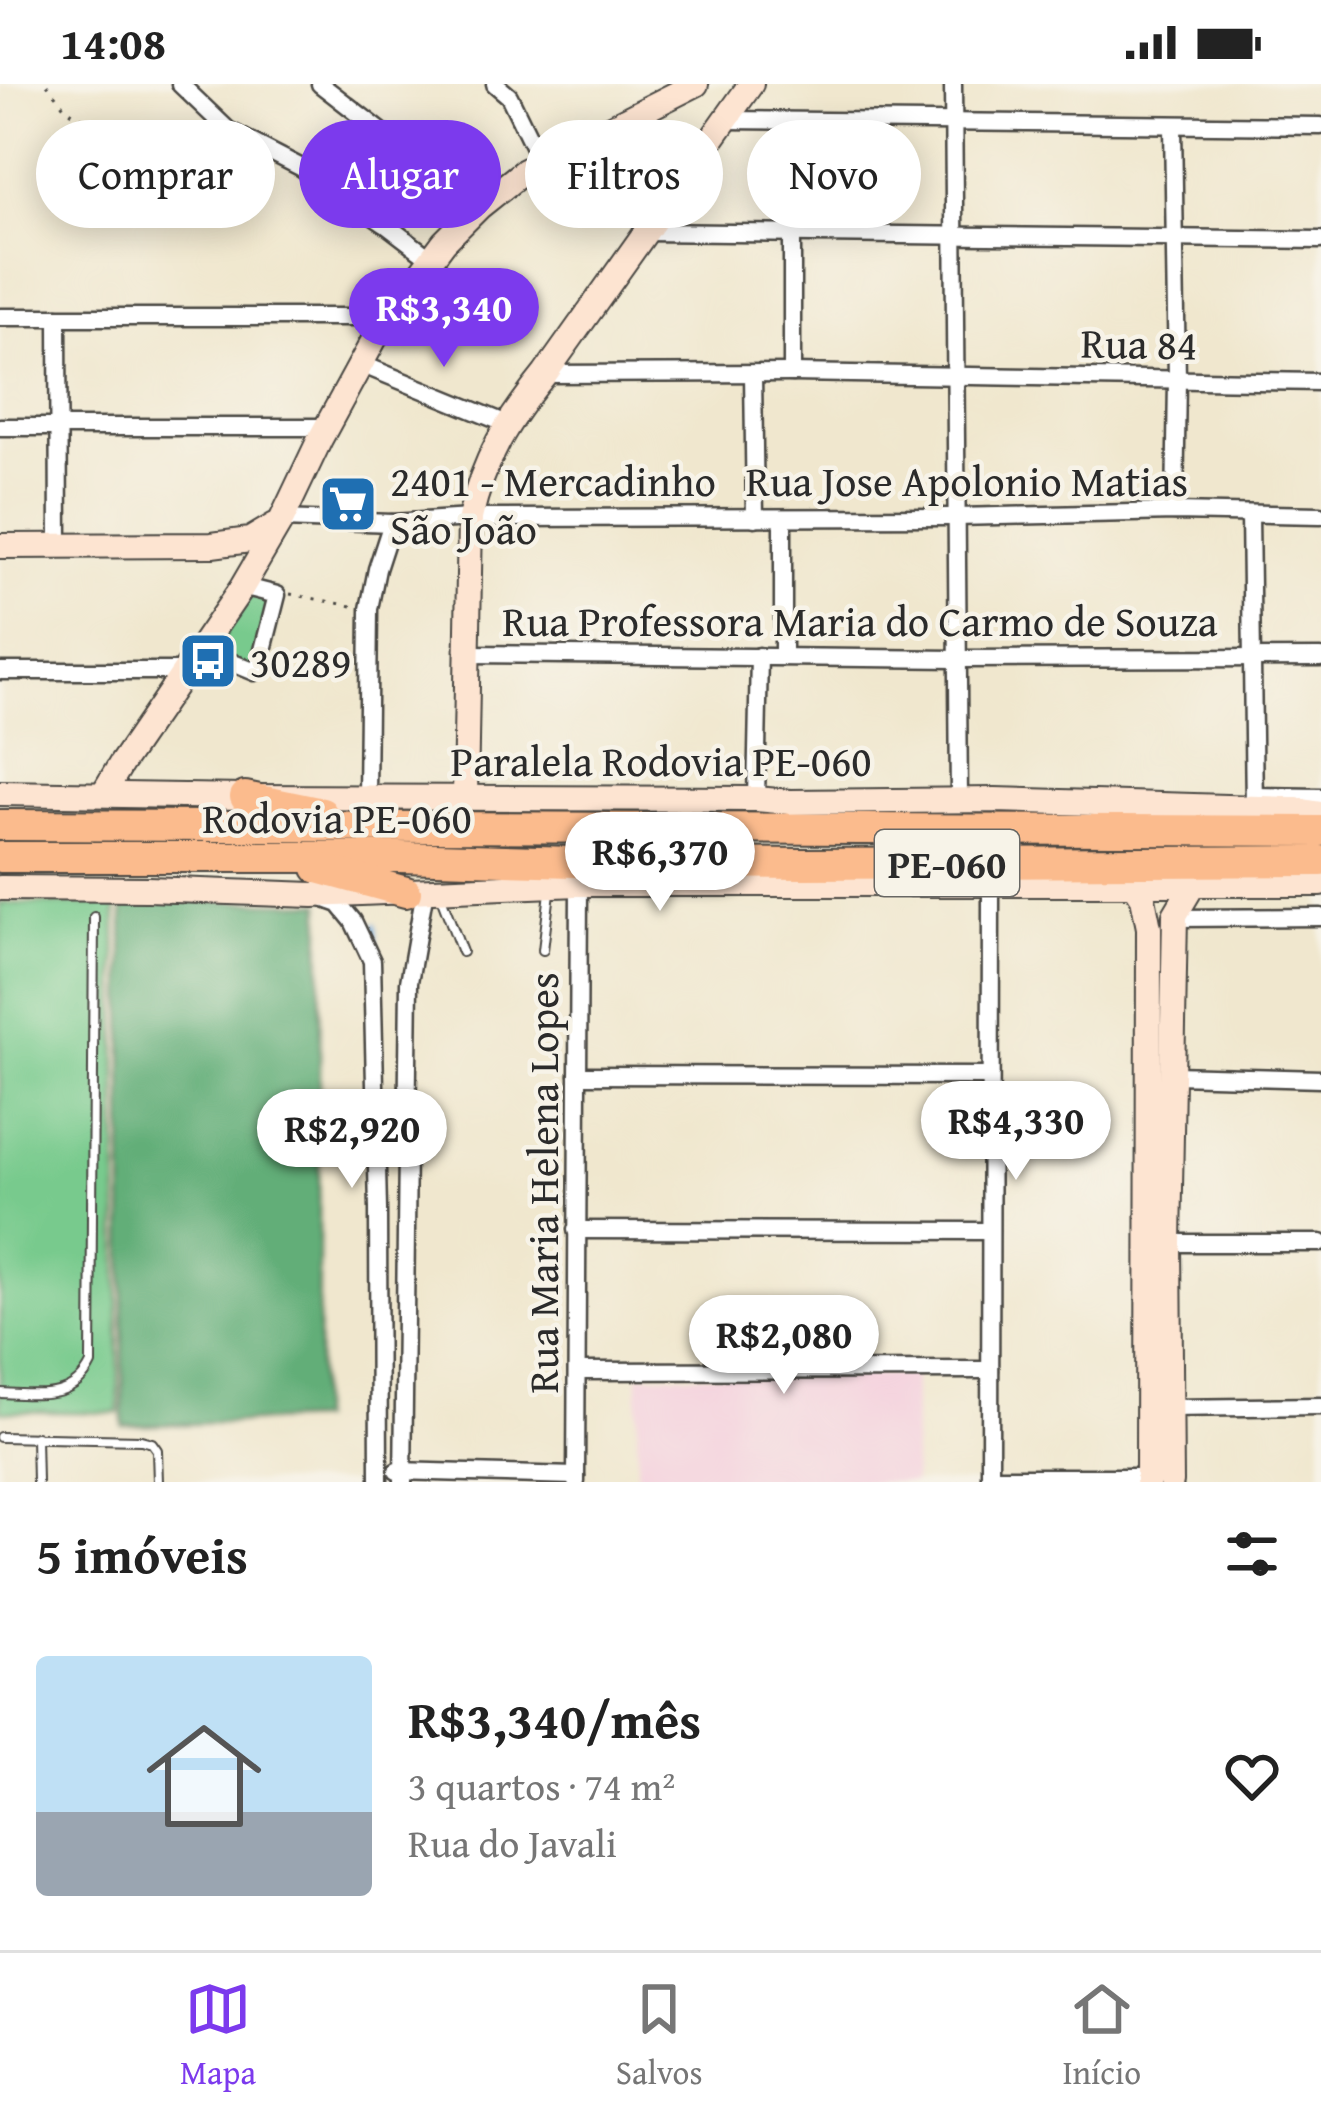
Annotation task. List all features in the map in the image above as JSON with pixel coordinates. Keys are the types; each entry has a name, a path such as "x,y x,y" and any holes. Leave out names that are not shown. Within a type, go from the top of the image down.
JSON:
{"highway":[{"path":"245,797 386,826"},
{"name":"Rodovia PE-060","path":"0,825 386,826 797,815 1321,831"},
{"name":"Rodovia PE-060","path":"0,857 283,858 796,875 1316,876"},
{"path":"283,858 423,891"}],"street":[{"path":"180,84 228,130 302,168 431,260"},
{"path":"320,84 366,120"},
{"path":"624,120 696,84"},
{"path":"722,84 730,100 726,120"},
{"path":"465,797 470,518 484,467 506,424 751,84"},
{"path":"953,84 959,800"},
{"path":"507,88 525,127"},
{"path":"726,120 1321,126"},
{"path":"1173,126 1175,512"},
{"path":"103,794 246,580 388,316 459,228"},
{"path":"644,232 1321,240"},
{"path":"792,236 792,373"},
{"path":"0,317 388,316"},
{"path":"58,317 59,547"},
{"path":"361,364 506,424"},
{"name":"Rua 84","path":"545,374 1321,382"},
{"path":"753,374 755,518"},
{"path":"0,427 326,428"},
{"path":"1250,515 1254,802 1321,797"},
{"name":"Rua Jose Apolonio Matias","path":"282,519 392,524 470,518 1321,515"},
{"path":"783,518 783,656"},
{"path":"0,547 212,545 250,540 282,519"},
{"path":"367,798 369,609 376,569 392,524"},
{"path":"199,649 256,671 277,595 246,580 233,555 212,545"},
{"name":"Rua Professora Maria do Carmo de Souza","path":"468,654 1321,658"},
{"path":"756,799 759,656"},
{"path":"0,671 183,671"},
{"name":"Paralela Rodovia PE-060","path":"0,793 756,799 797,815 959,800 1254,802 1321,814"},
{"path":"796,875 797,815"},
{"name":"PE-060","path":"0,888 313,896 796,875 991,885 1194,884 1316,876"},
{"path":"1175,918 1318,917 1316,876"},
{"name":"Rua Maria Helena Lopes","path":"576,1479 579,884"},
{"path":"1134,884 1143,898 1149,928 1159,1243 1171,1408 1156,1480"},
{"path":"1156,1480 1159,1243 1174,1075 1175,918 1194,884"},
{"path":"991,885 990,1480 1156,1480"},
{"path":"391,1475 409,982 423,891"},
{"path":"313,896 339,904 363,938 372,961 391,1475"},
{"path":"578,1075 989,1076"},
{"path":"1174,1075 1321,1079"},
{"path":"576,1230 990,1231"},
{"path":"1159,1243 1321,1243"},
{"path":"577,1371 990,1370"},
{"path":"1171,1408 1321,1406"},
{"path":"391,1475 576,1479"}],"lane":[{"path":"543,950 551,885"},
{"path":"423,891 462,952"},
{"path":"0,1393 59,1394 75,1387 91,1364 94,917"},
{"path":"0,1437 152,1443 157,1450 158,1482"},
{"path":"36,1437 37,1482"}],"path":[{"path":"47,84 66,109 85,120"},
{"path":"277,595 369,609"}],"shaded area":[{"path":"638,1375 914,1375 914,1482 637,1482"}],"green space":[{"path":"252,586 280,594 262,678 204,659"},
{"path":"123,900 321,903 318,1420 123,1426"},
{"path":"0,903 116,905 119,1413 0,1411"}],"waterway":[{"path":"375,925 377,955"},
{"path":"387,1446 387,1471"}],"place":[{"name":"2401 - Mercadinho São João","path":"348,504"},
{"name":"30289","path":"208,661"}]}
